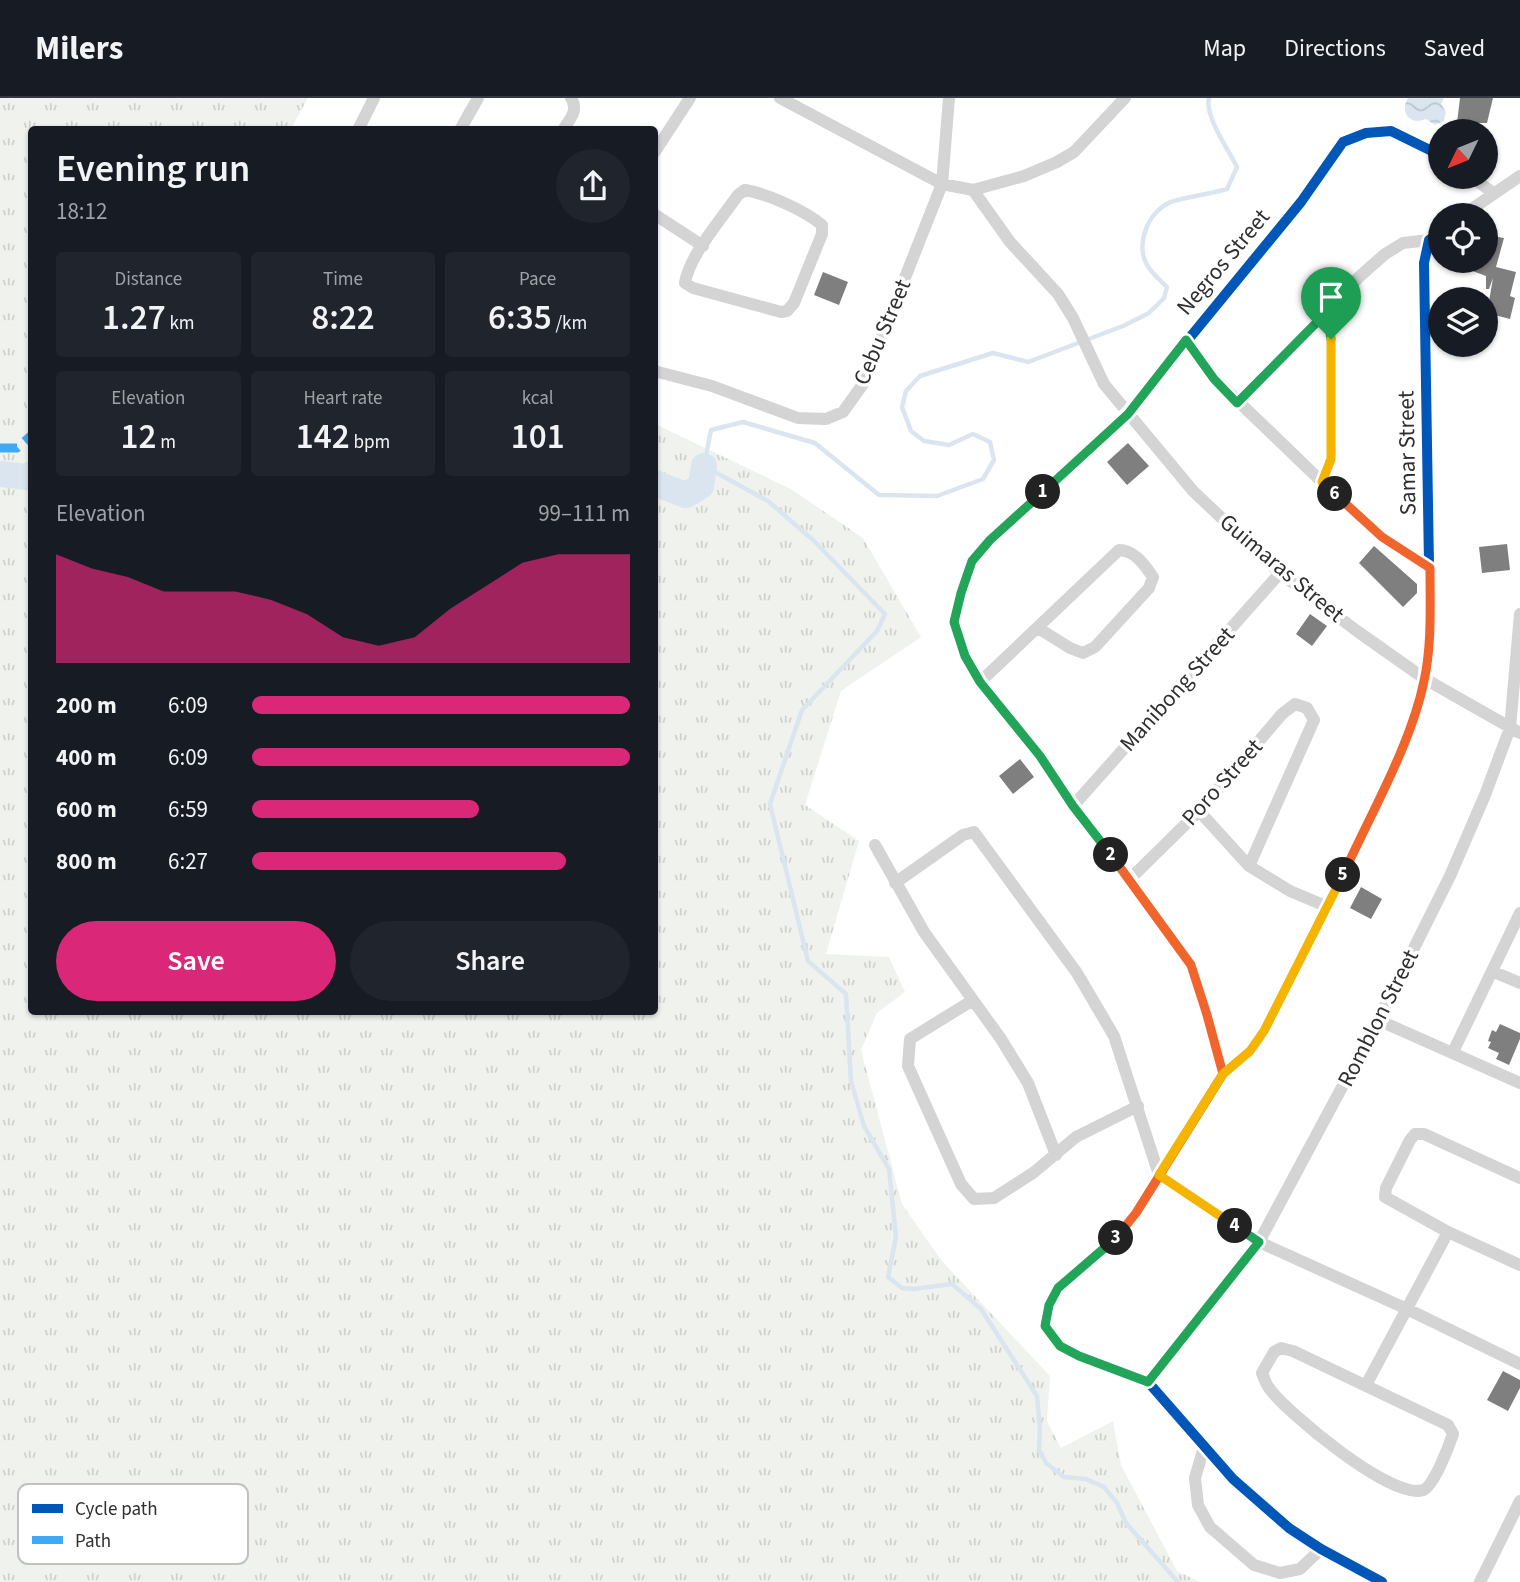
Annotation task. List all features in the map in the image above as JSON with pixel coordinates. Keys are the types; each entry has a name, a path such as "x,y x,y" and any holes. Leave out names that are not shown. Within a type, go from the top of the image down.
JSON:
{"street":[{"path":"360,126 374,98"},
{"path":"462,126 478,98"},
{"path":"565,126 574,111 575,104 571,98"},
{"path":"658,147 690,98"},
{"path":"780,98 942,184 973,190 1024,176 1058,162 1074,152 1125,98"},
{"name":"Cebu Street","path":"658,372 712,386 798,418 826,419 843,412 863,384 942,184 949,98"},
{"name":"Negros Street","path":"1223,1074 1191,965 1130,879 1073,806 1040,756 980,682 965,656 954,622 972,561 990,540 1128,414 1301,202 1343,142 1366,133 1391,131 1428,149"},
{"path":"1479,203 1520,176"},
{"path":"1488,189 1493,193"},
{"path":"745,190 758,192 814,218 822,225 822,234 794,303 787,311 781,312 693,288 685,283 687,273 703,246 738,195 745,190"},
{"name":"Guimaras Street","path":"973,190 1010,242 1058,294 1073,318 1104,384 1193,491 1280,573 1425,679 1515,730"},
{"path":"658,217 703,246"},
{"path":"1237,403 1359,277 1385,254 1403,243 1428,240"},
{"name":"Samar Street","path":"1148,1382 1060,1346 1045,1326 1049,1305 1058,1288 1113,1242 1136,1213 1223,1074 1250,1051 1264,1031 1328,907 1414,721 1425,679 1430,625 1424,263 1428,245"},
{"path":"1322,482 1331,459 1331,339 1327,312"},
{"path":"1186,340 1214,379 1237,403 1382,537 1430,568"},
{"path":"980,682 1119,550 1126,550 1135,556 1153,578 1149,588 1095,647 1083,653 1038,628"},
{"name":"Manibong Street","path":"1073,806 1280,573"},
{"name":"Romblon Street","path":"1148,1382 1259,1242 1378,1020 1450,876 1515,730 1520,614"},
{"name":"Poro Street","path":"1130,879 1199,811 1282,714 1295,704 1307,708 1314,720 1249,866"},
{"path":"1199,811 1249,866 1290,891 1328,907"},
{"path":"895,883 963,835 974,832 1077,972 1114,1036 1159,1175 1259,1242 1520,1364"},
{"path":"875,845 924,932 1001,1039 1028,1083 1056,1155"},
{"path":"1453,1052 1494,972 1520,913"},
{"path":"1494,972 1520,983"},
{"path":"973,1000 910,1039 908,1066 961,1184 974,1199 994,1198 1056,1155 1076,1137 1138,1106"},
{"path":"1378,1020 1520,1083"},
{"path":"1520,1178 1424,1134 1415,1134 1385,1197 1448,1232 1520,1265"},
{"path":"1366,1385 1448,1232"},
{"path":"1281,1348 1366,1385 1448,1425 1453,1434 1429,1486 1421,1491 1405,1490 1363,1468 1318,1436 1269,1388 1262,1373 1274,1352 1281,1348"},
{"path":"1148,1382 1233,1479 1280,1520 1321,1549 1382,1582"},
{"path":"1204,1447 1195,1478 1198,1505 1210,1527 1254,1565 1280,1573 1300,1569 1321,1549"},
{"path":"1480,1582 1520,1501"}],"green space":[{"path":"0,98 308,98 293,126 28,126 28,1015 658,1015 658,425 791,489 863,538 921,637 841,691 805,805 859,841 826,954 889,957 905,992 877,1013 861,1050 902,1204 941,1260 1050,1376 1047,1421 1061,1448 1113,1421 1121,1465 1177,1571 1200,1582 0,1582"}],"water":[{"path":"1408,98 1444,98 1441,104 1446,112 1444,119 1411,119 1406,113"}],"building":[{"path":"1460,98 1493,98 1488,119 1457,119"},
{"path":"1498,237 1504,238 1498,260"},
{"path":"1498,268 1516,272 1510,296 1515,298 1510,319 1498,316 1498,287 1491,287 1493,278 1490,287 1486,287 1486,276 1478,273 1498,273"},
{"path":"823,272 848,282 839,305 814,295"},
{"path":"1128,443 1149,466 1127,485 1107,462"},
{"path":"1507,544 1510,570 1482,573 1479,547"},
{"path":"1374,546 1417,584 1417,593 1403,607 1359,563"},
{"path":"1310,614 1327,626 1312,646 1296,634"},
{"path":"1020,759 1034,777 1013,794 999,776"},
{"path":"1361,887 1382,899 1371,919 1350,908"},
{"path":"1500,1024 1520,1033 1509,1065 1496,1059 1499,1053 1488,1048 1492,1030 1496,1032"},
{"path":"1503,1371 1520,1380 1520,1388 1508,1411 1487,1400"}],"waterway":[{"path":"1178,1582 1126,1523 1117,1503 1104,1487 1086,1479 1064,1477 1046,1463 1039,1450 1037,1396 981,1309 952,1284 902,1288 888,1277 896,1237 889,1169 864,1126 851,1081 846,994 808,961 770,804 802,710 877,631 885,614 813,540 768,501 704,466 711,430 743,422 815,443 879,495 937,496 983,479 994,460 990,442 973,434 949,445 924,441 911,431 902,407 906,391 920,376 993,353 1028,362 1123,326 1149,313 1164,298 1167,287 1150,270 1143,254 1144,235 1152,217 1166,204 1174,201 1227,189 1237,167 1210,114 1209,98"},
{"path":"658,484 686,495 701,486 704,466"},
{"path":"0,474 28,476"}],"marked path":[{"path":"0,448 17,448 28,438"}],"cycle path":[{"path":"1223,1074 1191,965 1039,756 980,682 965,656 954,622 973,561 990,540 1128,413 1301,202 1343,142 1366,133 1391,131 1428,149"},
{"path":"1382,1582 1289,1528 1233,1479 1148,1382 1060,1346 1045,1326 1049,1305 1058,1288 1113,1242 1136,1213 1223,1074 1250,1051 1264,1031 1328,907 1414,721 1425,679 1430,625 1424,263 1428,245"}],"route":[{"path":"1331,339 1327,312 1237,403 1214,379 1186,340 1128,414 990,540 972,561 954,622 965,656 980,682 1040,756 1073,806 1130,879 1191,965 1223,1074 1159,1175 1136,1213 1113,1242 1058,1288 1049,1305 1045,1326 1060,1346 1148,1382 1259,1242 1159,1175 1187,1130 1223,1074 1250,1051 1264,1031 1285,992 1328,907 1414,721 1425,679 1430,625 1430,568 1382,537 1322,482 1331,459 1331,339"}]}
